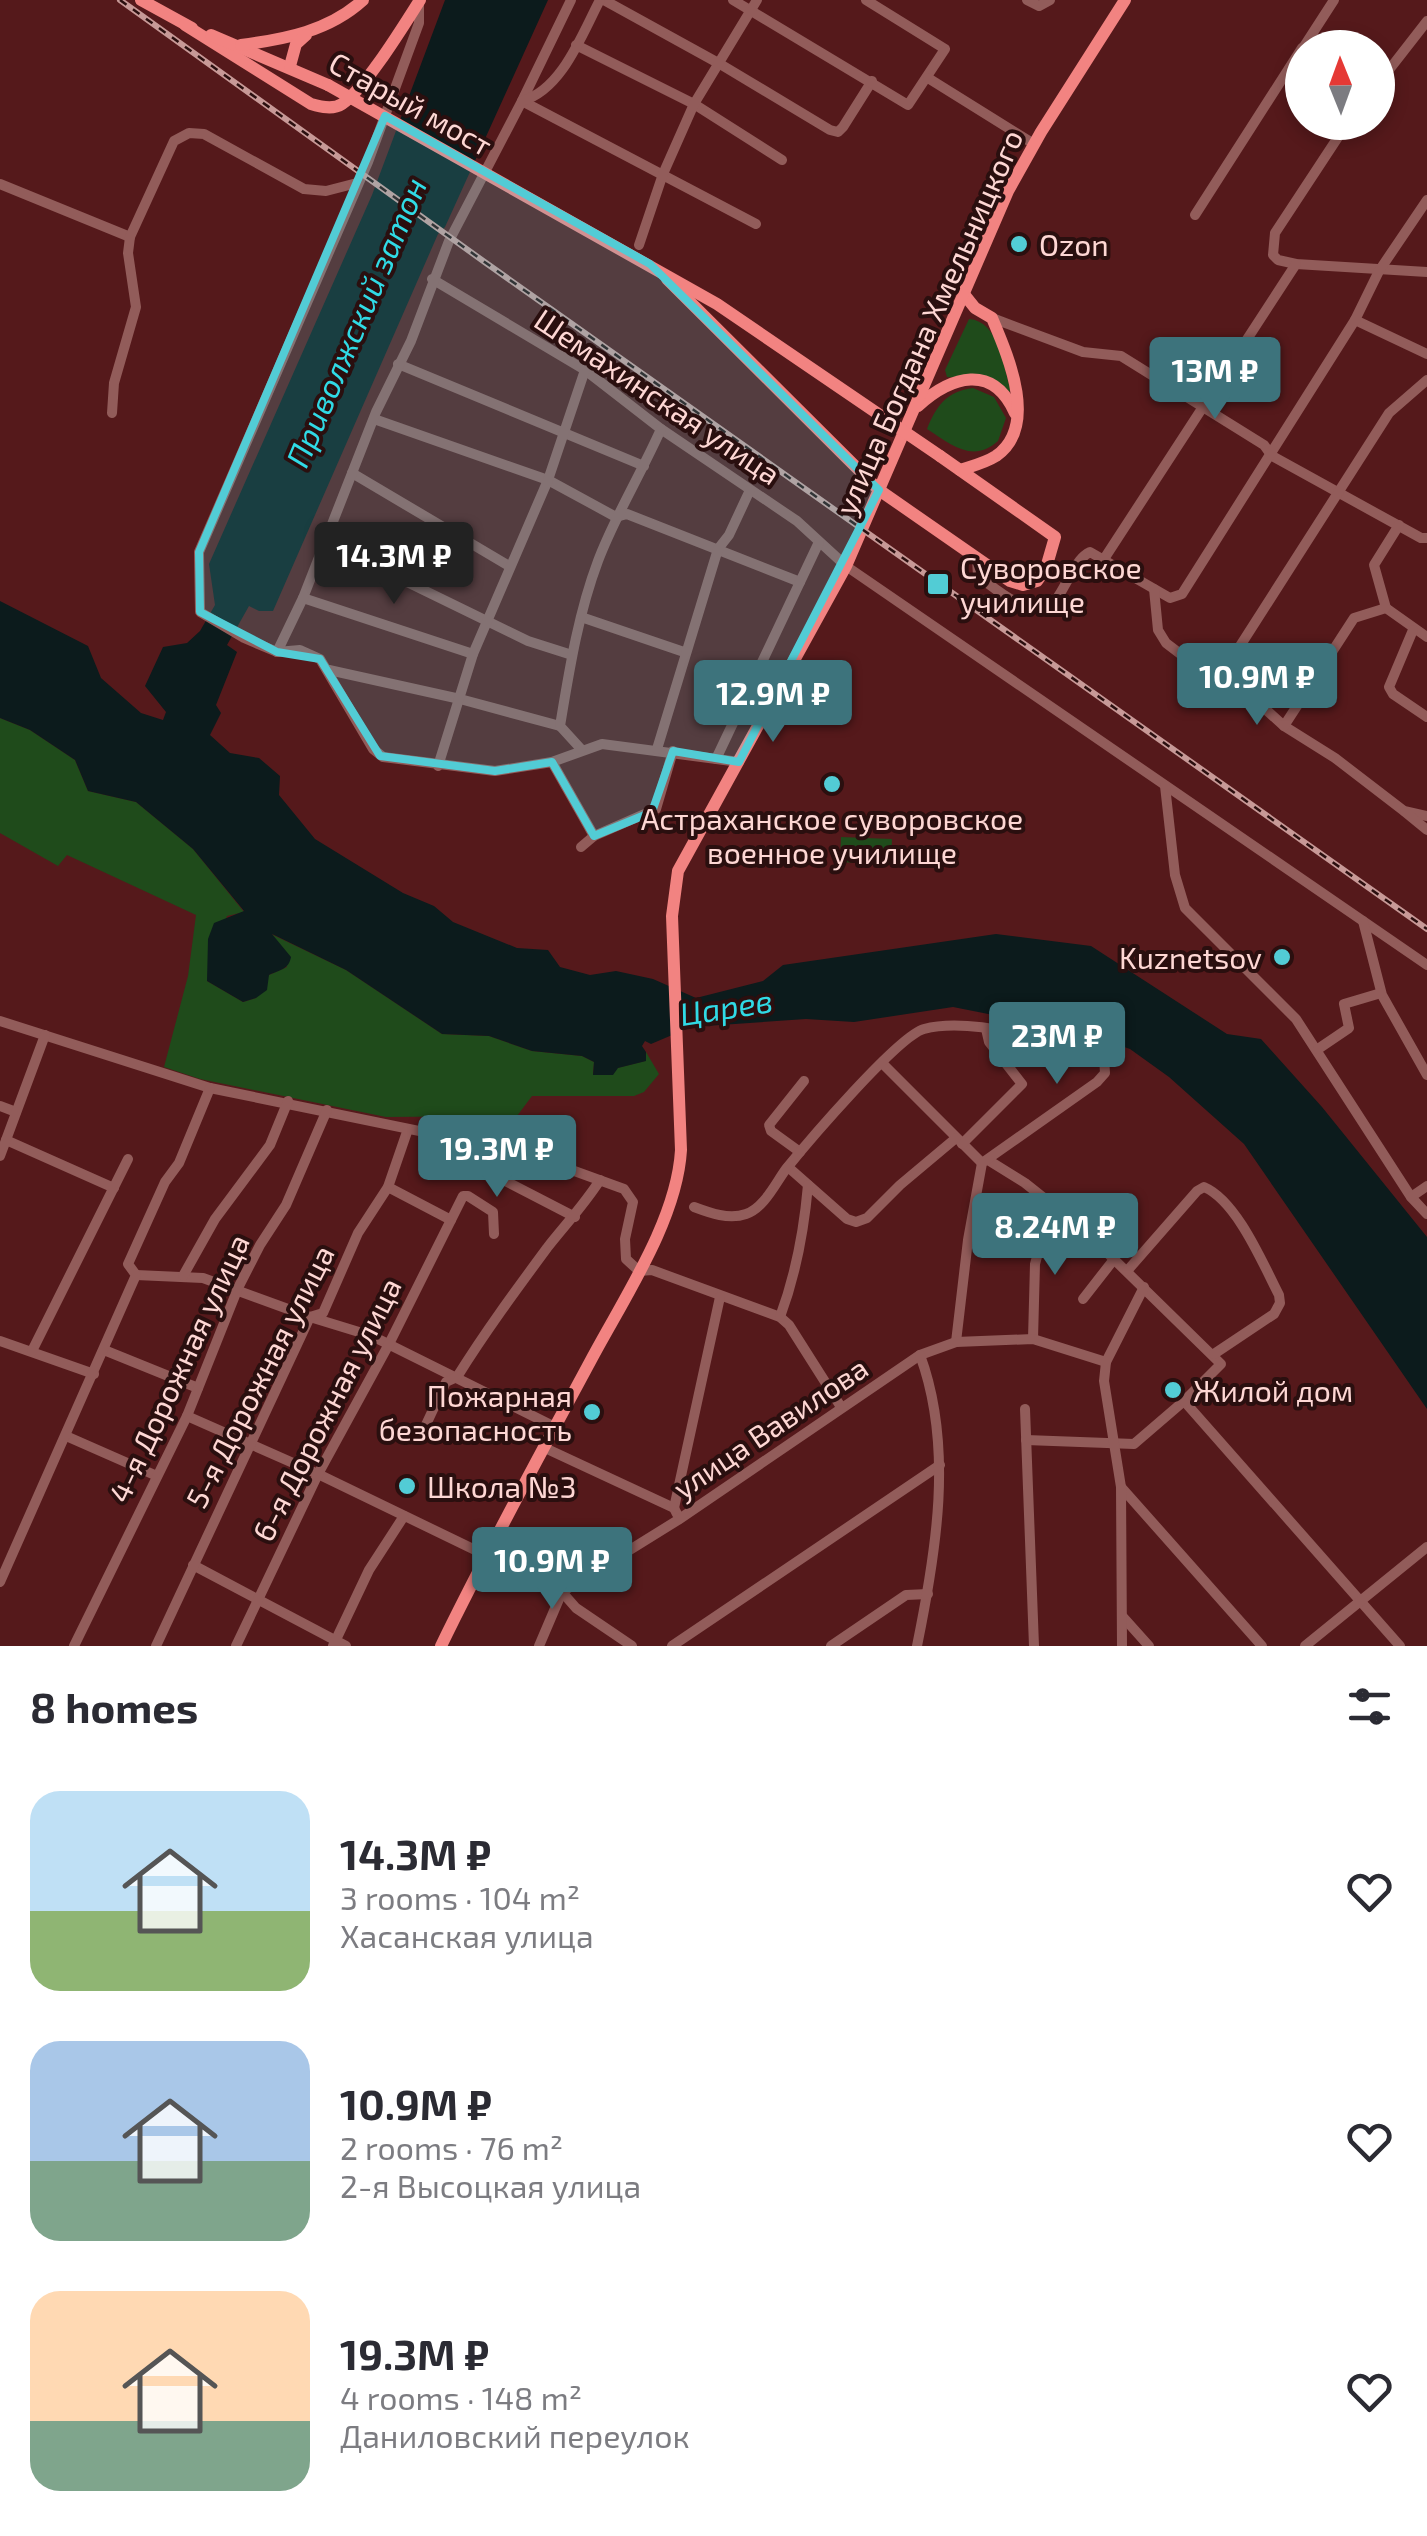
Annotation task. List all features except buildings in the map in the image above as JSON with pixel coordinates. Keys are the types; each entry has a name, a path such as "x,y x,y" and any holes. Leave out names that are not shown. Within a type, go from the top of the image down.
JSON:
{"main road":[{"path":"142,0 236,51 311,104 334,108 360,86 419,1"},
{"path":"236,51 312,31 334,22 363,0"},
{"name":"улица Богдана Хмельницкого","path":"441,1646 484,1556 639,1271 676,1186 681,1150 672,916 678,871 846,566 1008,191 1123,1"},
{"path":"290,66 296,44 312,31"},
{"name":"Старый мост","path":"236,51 290,66 328,85 650,264"},
{"path":"650,264 765,336 1055,537 1042,575 1030,584 1017,584 879,490 650,264"},
{"path":"960,470 997,455 1012,440 1017,422 1013,380 992,318 975,308 964,293"},
{"path":"930,372 942,382 954,384"},
{"path":"913,411 937,392 971,379 990,382 1011,403 1017,422"}],"street":[{"path":"277,652 303,598 374,419 411,341 448,241 571,0"},
{"path":"522,101 538,97 545,90 602,0 830,130 838,132 872,81"},
{"path":"733,0 754,5 908,104 945,49 866,0"},
{"path":"1028,0 1046,3"},
{"path":"1315,30 1334,0"},
{"path":"419,1 419,22 368,162 199,552 204,615 277,652 307,651 320,659 378,754 438,766 509,771 552,762 602,744 738,762"},
{"path":"639,245 663,174 694,104 754,5"},
{"path":"1395,62 1427,21"},
{"path":"576,45 694,104 782,160"},
{"path":"1195,215 1285,76"},
{"path":"928,78 1034,144"},
{"path":"522,101 756,224"},
{"path":"112,414 114,383 136,307 128,253 130,237 174,141 190,133 204,134 304,189 326,191 357,183"},
{"path":"1336,140 1275,233 1272,248 1278,260 1427,272"},
{"path":"0,184 130,237"},
{"path":"977,559 976,572 980,578 1007,597 1036,607 1054,603 1084,554 1093,553 1170,598 1182,594 1356,320 1379,270 1427,200"},
{"path":"1104,559 1296,264"},
{"name":"Шемахинская улица","path":"432,279 585,370 660,429 797,522 846,566 1427,966"},
{"path":"992,318 1083,352 1120,356 1264,445 1272,456 1427,538"},
{"path":"1356,320 1427,354"},
{"path":"398,364 644,466"},
{"path":"438,766 472,654 548,480 585,370"},
{"path":"1217,682 1390,412 1427,380"},
{"path":"374,419 548,480 616,517 627,514 800,582"},
{"path":"560,726 589,587 616,517 660,429"},
{"path":"352,473 508,566"},
{"path":"657,749 718,549 750,490"},
{"path":"1399,524 1374,566 1386,608 1427,637"},
{"path":"323,541 485,622 572,656"},
{"path":"716,759 819,542"},
{"path":"1154,589 1160,638 1217,682 1253,698 1284,726 1335,758 1427,830"},
{"path":"303,598 472,654"},
{"path":"1284,726 1354,618 1386,608"},
{"path":"584,618 684,652"},
{"path":"1412,630 1389,686 1393,694 1427,717"},
{"path":"328,670 560,726 581,749"},
{"path":"580,847 594,836 656,809 673,752"},
{"path":"552,762 594,836"},
{"path":"1165,786 1175,875 1182,902 1296,1019 1411,1197 1427,1214"},
{"path":"1404,811 1427,816"},
{"path":"1362,921 1382,993 1427,1075"},
{"path":"1318,1048 1349,1028 1344,1004 1382,993"},
{"path":"0,1021 210,1088 522,1152 624,1188 632,1197 624,1248 626,1259 639,1271 652,1270 780,1317 840,1407"},
{"path":"694,1208 731,1217 750,1213 902,1040 924,1029 960,1026 986,1030 1104,1058 1105,1073 1081,1095 985,1162 968,1240 956,1342"},
{"path":"788,1168 848,1219 856,1222 867,1218 900,1184 959,1141 1022,1084 989,1042 986,1030"},
{"path":"0,1156 44,1034"},
{"path":"883,1064 959,1141 985,1162 1025,1183 1115,1258 1218,1359"},
{"path":"800,1152 771,1131 769,1125 804,1080"},
{"path":"136,1275 128,1264 165,1182 179,1163 210,1088"},
{"path":"183,1276 215,1218 270,1145 288,1102"},
{"path":"0,1106 16,1112"},
{"name":"4-я Дорожная улица","path":"74,1646 187,1416 238,1288 286,1206 327,1110"},
{"name":"5-я Дорожная улица","path":"156,1646 310,1317 323,1313 358,1232 388,1186 408,1129"},
{"path":"6,1140 114,1188"},
{"path":"475,1142 478,1166 575,1217"},
{"path":"32,1351 128,1160"},
{"path":"424,1431 446,1382 457,1377 502,1309 600,1180"},
{"path":"780,1317 793,1283 808,1185"},
{"path":"388,1186 451,1220"},
{"path":"1411,1197 1427,1186"},
{"path":"1026,1440 1134,1444 1184,1402 1218,1359 1274,1314 1280,1304 1280,1295 1224,1201 1204,1188 1197,1191 1127,1271"},
{"name":"6-я Дорожная улица","path":"236,1646 318,1474 463,1196 492,1212 494,1234"},
{"path":"1033,1339 1035,1264 1057,1210"},
{"path":"1083,1299 1115,1258"},
{"path":"136,1275 183,1276 238,1288 389,1344 555,1427"},
{"path":"0,1582 136,1275"},
{"path":"1122,1646 1121,1487 1104,1381 1106,1362 1144,1286"},
{"path":"545,1448 676,1514 720,1298"},
{"name":"улица Вавилова","path":"562,1592 920,1355 956,1342 1033,1339 1106,1362"},
{"path":"0,1341 94,1374"},
{"path":"104,1350 198,1388"},
{"path":"918,1646 928,1594 940,1465 930,1384 920,1355"},
{"path":"1184,1402 1400,1646"},
{"path":"1024,1409 1034,1646"},
{"path":"187,1416 252,1443 562,1592 615,1641 632,1646"},
{"path":"66,1436 157,1476"},
{"path":"672,1646 940,1465"},
{"path":"1121,1487 1262,1646"},
{"path":"193,1565 338,1644 378,1554 404,1516"},
{"path":"1305,1646 1427,1547"},
{"path":"539,1646 562,1592"},
{"path":"831,1646 906,1596 928,1594"},
{"path":"1122,1616 1148,1646"}],"highlighted area":[{"path":"385,116 650,264 879,490 739,762 673,751 652,812 594,836 552,762 495,771 380,756 320,659 277,652 200,612 199,552"}],"green space":[{"path":"969,319 979,322 993,336 1011,391 986,376 947,377 945,370"},
{"path":"973,388 994,397 1006,418 998,441 980,451 962,449 927,429 944,401 956,392"},
{"path":"0,718 30,730 75,760 88,791 136,802 193,849 244,912 227,916 207,981 243,1002 256,998 269,975 287,967 269,933 346,970 442,1034 489,1036 532,1051 582,1056 594,1062 593,1074 645,1061 646,1052 659,1074 644,1092 634,1096 532,1096 517,1116 386,1117 200,1079 164,1067 188,976 196,915 67,855 58,866 0,833"},
{"path":"841,837 892,839 891,865 840,862"}],"water":[{"path":"445,0 548,0 445,227 438,234 273,611 249,606 227,645 237,652 216,705 221,713 210,735 230,753 259,758 280,776 279,795 315,839 403,893 434,906 453,922 517,948 548,950 560,967 590,975 616,971 653,979 696,998 763,981 783,965 996,934 1091,946 1227,1034 1261,1039 1322,1107 1427,1237 1427,1409 1244,1144 1169,1077 1130,1049 1084,1033 953,1007 854,1022 806,1019 691,1027 651,1044 645,1041 642,1046 646,1061 618,1068 613,1075 593,1075 594,1062 582,1056 532,1051 489,1036 442,1034 346,970 272,934 291,957 290,961 269,975 267,990 243,1002 207,981 208,939 214,923 244,911 193,849 136,802 88,791 75,760 30,730 0,718 0,601 88,646 101,678 141,713 163,720 166,712 145,686 163,647 187,643 200,631 215,605 209,564 372,195"}],"railway":[{"path":"120,0 1427,929"}],"place":[{"name":"Ozon","path":"1019,244"},
{"name":"Суворовское училище","path":"938,584"},
{"name":"Астраханское суворовское военное училище","path":"832,784"},
{"name":"Kuznetsov","path":"1282,957"},
{"name":"Жилой дом","path":"1173,1390"},
{"name":"Пожарная безопасность","path":"592,1412"},
{"name":"Школа №3","path":"407,1486"}],"water label":[{"name":"Приволжский затон","path":"355,322"},
{"name":"Царев","path":"726,1006"}]}
